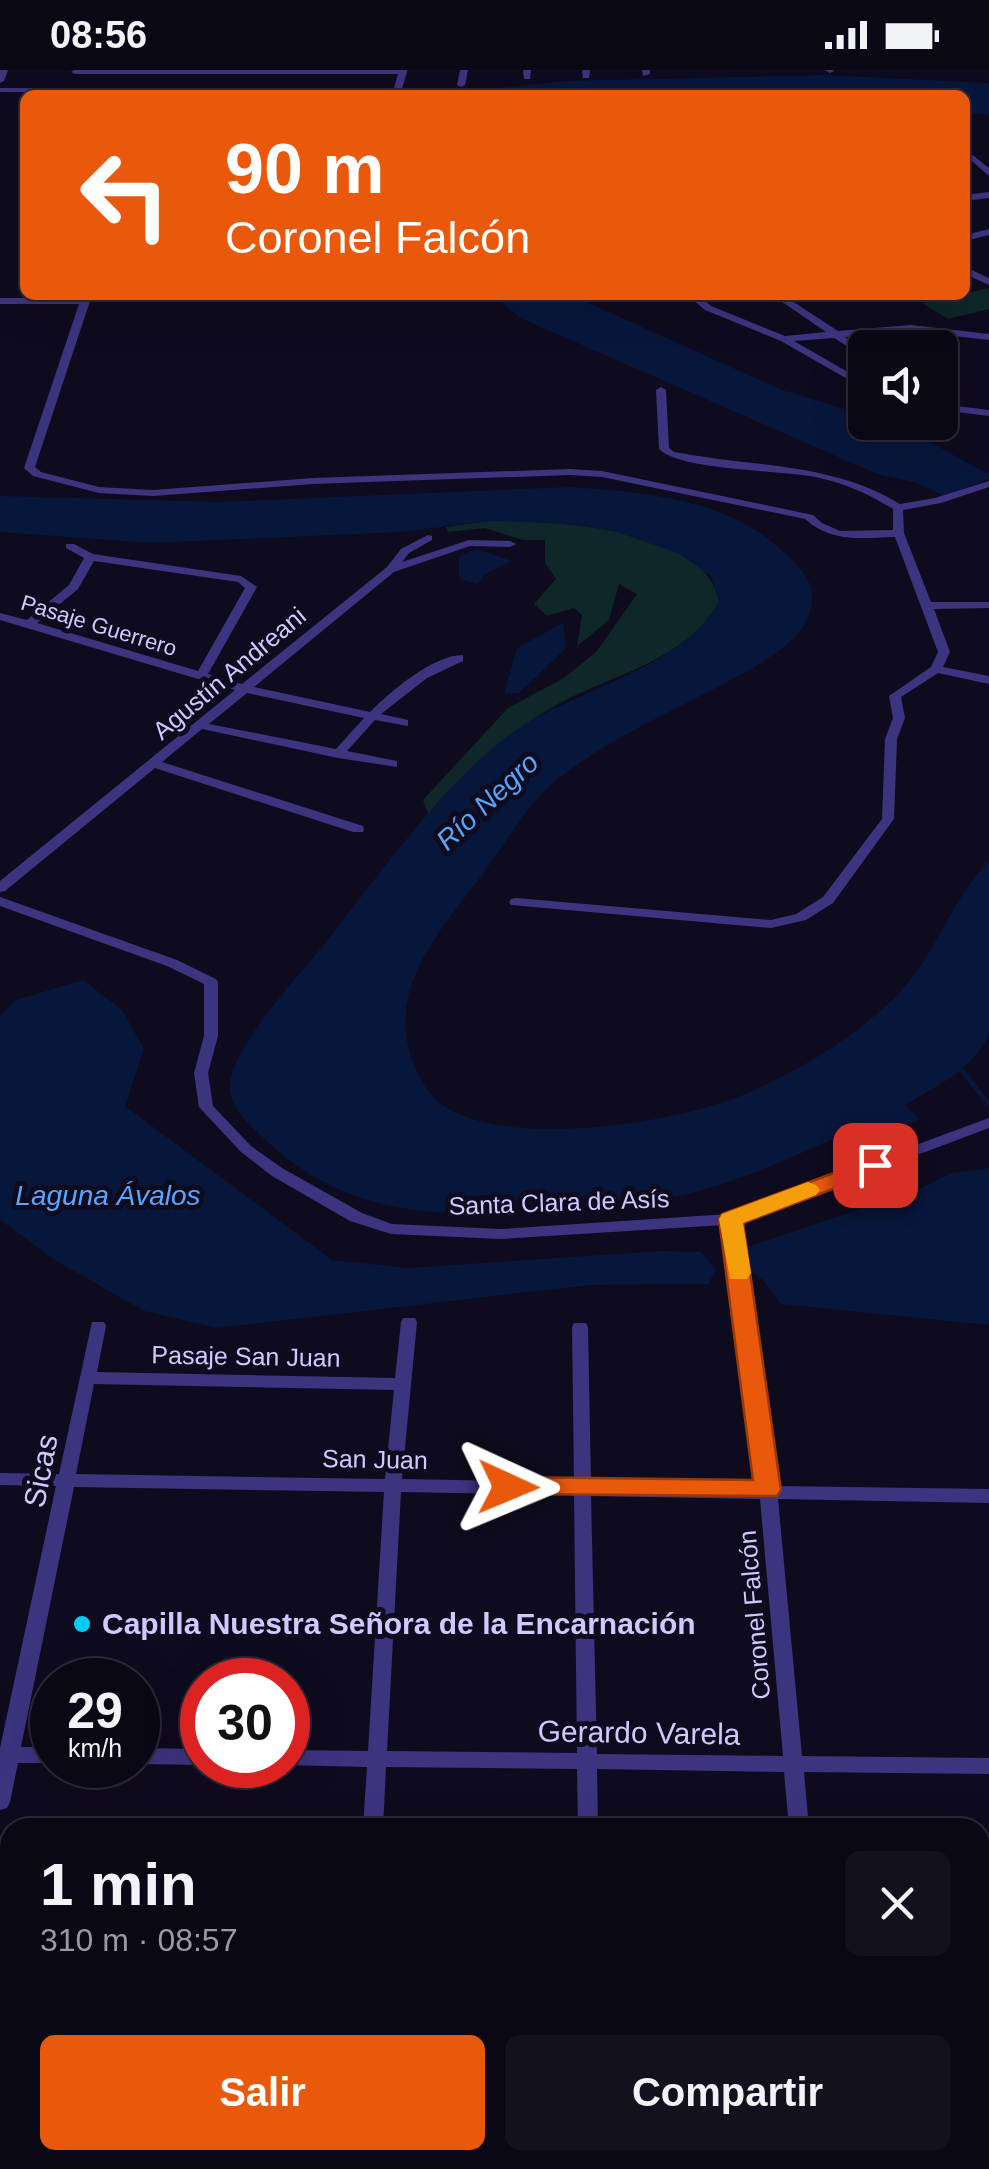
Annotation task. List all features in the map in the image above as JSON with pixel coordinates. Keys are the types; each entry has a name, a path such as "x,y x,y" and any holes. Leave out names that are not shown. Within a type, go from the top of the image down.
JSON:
{"street":[{"path":"0,81 4,70"},
{"path":"461,85 464,70"},
{"path":"74,72 403,71"},
{"path":"0,301 29,300"},
{"path":"85,300 30,468 49,476 99,490 153,492 313,481 602,474 809,517 820,529 843,537 900,533"},
{"path":"698,300 708,308 784,340 848,376"},
{"path":"784,300 848,343"},
{"path":"784,340 934,328 989,336"},
{"path":"661,390 664,449 671,456 819,476 866,490 898,508 937,502 989,484"},
{"path":"958,409 989,413"},
{"path":"516,902 771,924 802,916 828,900 888,819 891,738 899,718 895,696 936,668 944,652 900,533 898,508"},
{"path":"390,570 406,551 428,538"},
{"name":"Agustín Andreani","path":"0,888 390,570 469,543 510,544"},
{"path":"70,546 90,557 241,579 251,587 201,676"},
{"path":"28,624 74,587 90,557"},
{"path":"926,606 989,605"},
{"name":"Pasaje Guerrero","path":"0,616 245,689 404,723"},
{"path":"338,754 371,716 422,672 459,658"},
{"path":"936,668 989,680"},
{"path":"203,726 394,764"},
{"path":"154,764 358,829"},
{"name":"Santa Clara de Asís","path":"0,902 172,963 211,982 211,1036 202,1074 206,1107 246,1150 356,1218 391,1229 500,1234 730,1219 989,1123"},
{"name":"Coronel Falcón","path":"730,1219 768,1490 798,1818"},
{"path":"373,1818 393,1484 409,1322"},
{"name":"Sicas","path":"0,1802 5,1754 68,1480 98,1326"},
{"path":"580,1327 588,1818"},
{"name":"Pasaje San Juan","path":"88,1378 404,1384"},
{"name":"San Juan","path":"0,1479 989,1496"},
{"path":"5,1754 30,1755"},
{"name":"Gerardo Varela","path":"310,1758 989,1766"}],"green space":[{"path":"989,288 989,309 948,319 922,303 970,300 970,292"},
{"path":"490,521 585,526 657,543 687,558 708,577 719,602 704,623 666,654 573,696 516,731 429,816 423,800 508,708 564,678 597,651 637,594 619,584 609,620 577,646 582,615 574,608 547,616 534,604 556,579 545,563 545,540 523,540 485,528 448,532 446,527"}],"water":[{"path":"824,75 989,83 989,115 970,113 970,90 484,90 563,81"},
{"path":"499,300 582,300 782,390 848,410 848,440 924,440 989,474 989,479 945,496 917,483 877,474 520,318"},
{"name":"Río Negro","path":"569,487 688,502 743,523 768,539 802,571 811,589 810,612 798,634 776,653 590,756 553,783 528,810 442,928 414,977 407,1003 406,1030 412,1059 428,1091 444,1106 473,1119 510,1127 551,1129 640,1122 750,1092 830,1049 901,991 965,891 989,861 989,1035 963,1068 905,1105 920,1119 861,1145 846,1133 711,1188 660,1200 524,1212 447,1213 373,1202 304,1170 249,1124 231,1097 231,1077 237,1061 272,1007 466,772 518,729 543,714 628,675 681,644 703,625 719,602 711,576 678,553 611,530 555,523 490,521 401,532 151,543 0,532 0,496 220,502"},
{"path":"476,549 512,561 485,574 478,584 459,579 459,557"},
{"path":"563,623 566,648 519,693 504,694 517,648"},
{"name":"Laguna Ávalos","path":"83,980 122,1010 144,1049 125,1106 332,1260 408,1268 662,1251 701,1252 716,1270 708,1284 589,1285 217,1328 144,1311 58,1262 0,1220 0,1016 16,1000"},
{"path":"989,1168 989,1325 781,1304 765,1282 746,1267 747,1247 917,1190 952,1173"}],"waterway":[{"path":"962,1071 989,1104"}],"slow traffic":[{"path":"738,1273 730,1219 808,1190"}],"place":[{"name":"Capilla Nuestra Señora de la Encarnación","path":"82,1624"}],"route":[{"path":"508,1487 768,1490 730,1219 875,1165"}]}
